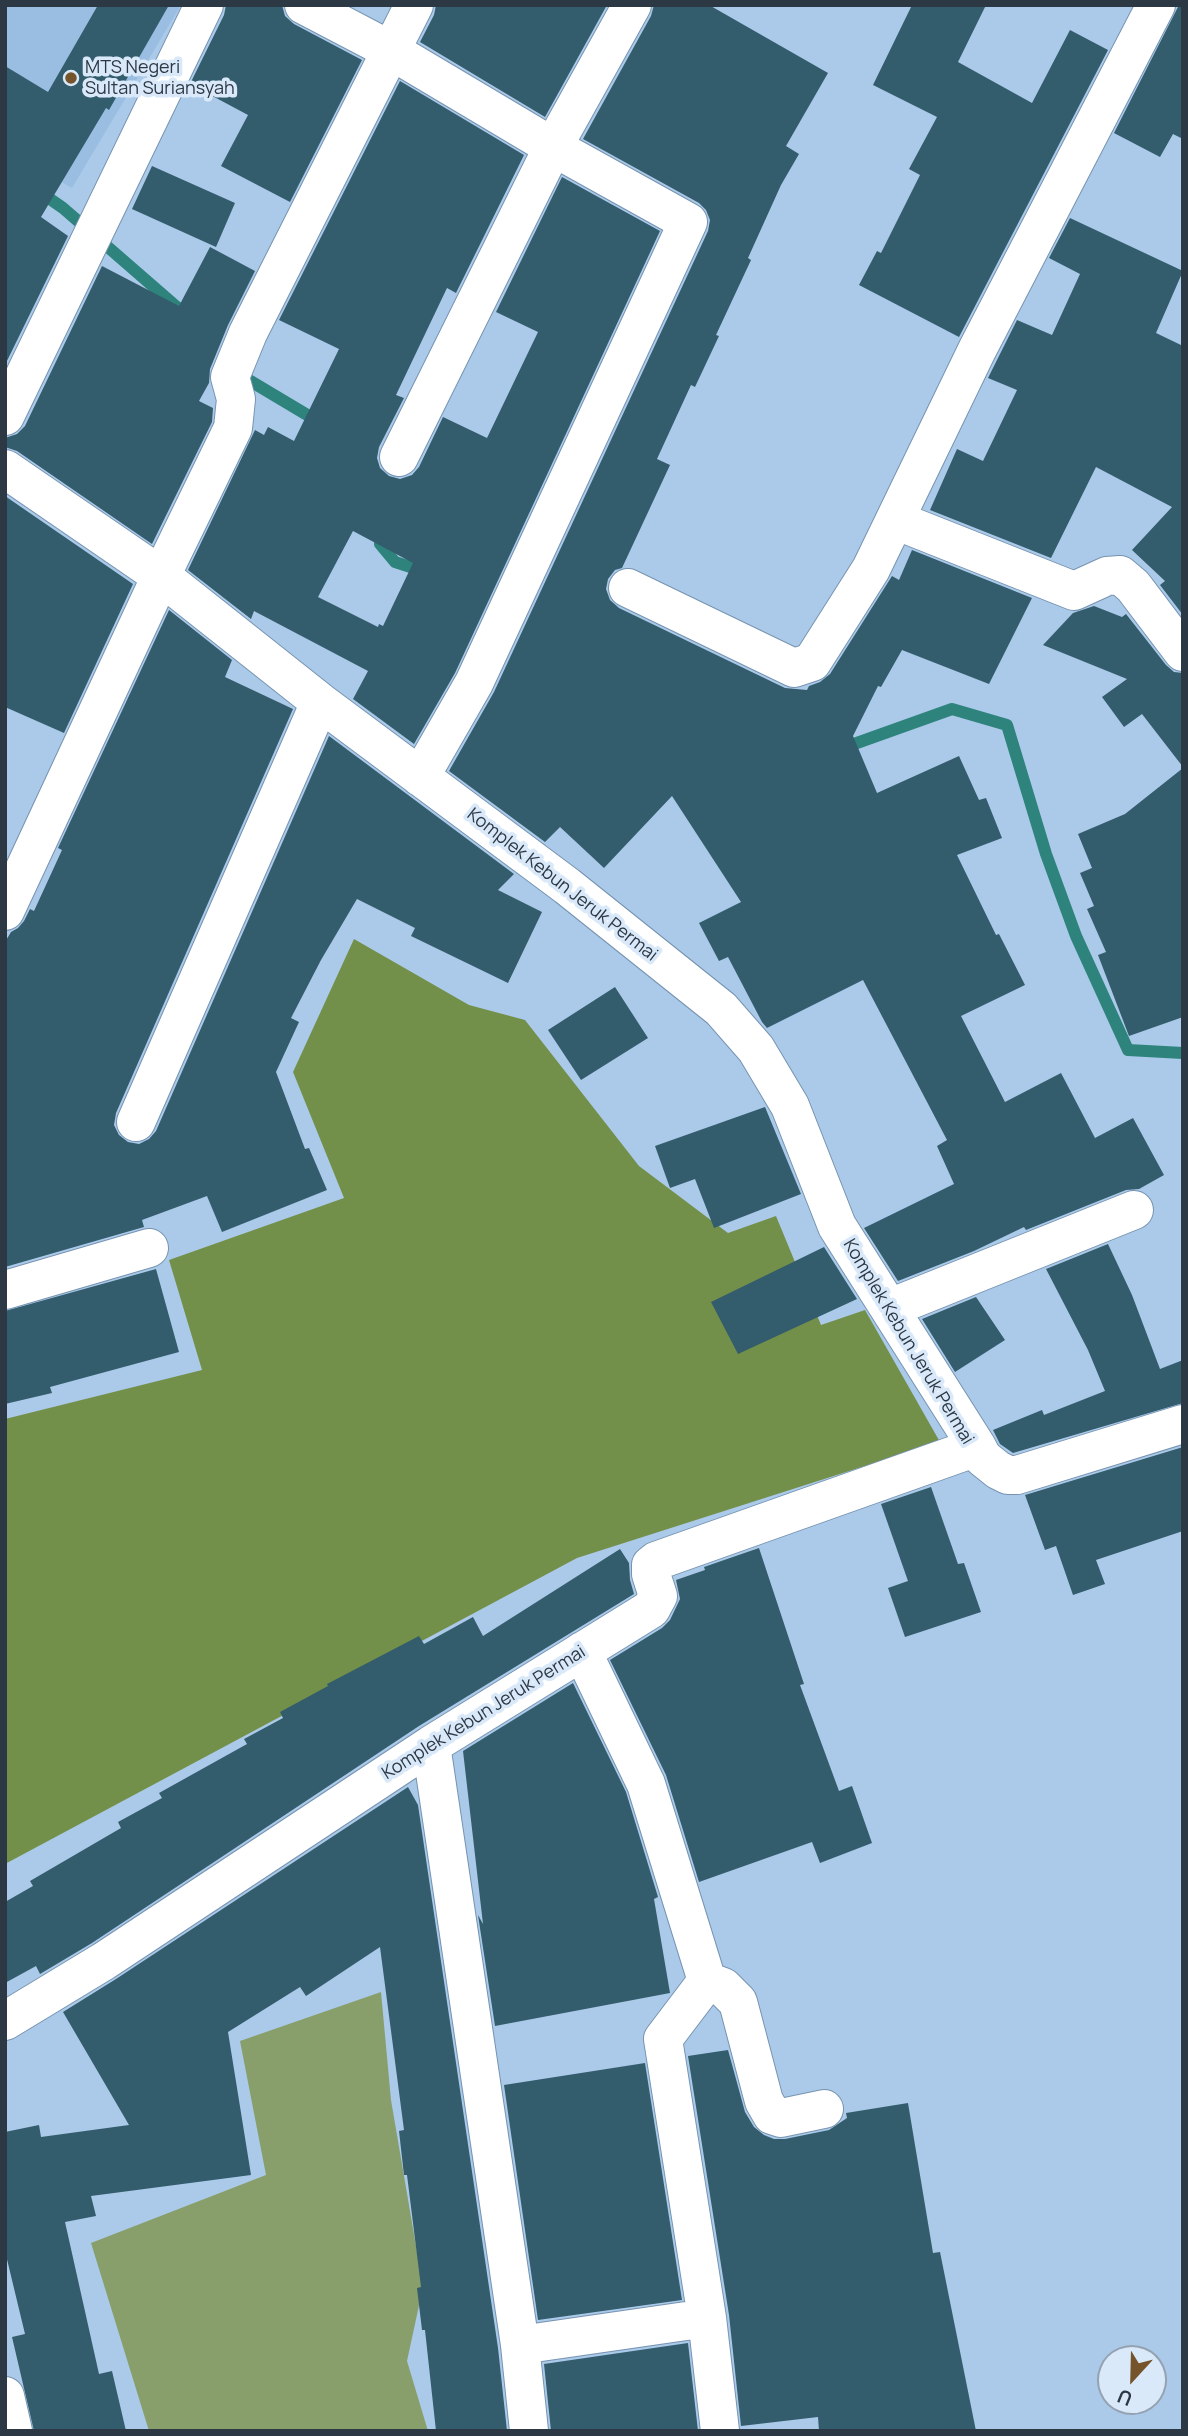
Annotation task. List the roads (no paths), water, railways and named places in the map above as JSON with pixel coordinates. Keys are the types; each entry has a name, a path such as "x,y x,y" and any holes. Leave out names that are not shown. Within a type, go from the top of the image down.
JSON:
{"street":[{"path":"5,416 204,5"},
{"path":"304,5 390,50 553,147 688,222 474,683 421,777"},
{"path":"5,911 233,428 236,399 233,369 248,333 414,5"},
{"path":"399,457 553,147 632,5"},
{"path":"628,588 794,668 811,662 871,569 977,351 1156,5"},
{"name":"Komplek Kebun Jeruk Permai","path":"5,469 161,576 320,702 567,886 721,1009 757,1049 790,1106 837,1226 977,1447 656,1561 651,1565 651,1574 658,1597 651,1609 431,1745 104,1961 5,2021"},
{"path":"895,520 1074,591 1107,576 1120,575 1133,586 1183,652"},
{"path":"136,1122 320,702"},
{"path":"890,1308 1134,1210"},
{"path":"5,1290 149,1248"},
{"path":"977,1447 983,1458 998,1470 1008,1475 1017,1475 1183,1424"},
{"path":"582,1651 646,1784 707,1981"},
{"path":"431,1745 520,2345 529,2431"},
{"path":"707,1981 723,1987 738,2002 764,2101 772,2115 781,2118 824,2109"},
{"path":"707,1981 663,2039 708,2318 720,2431"},
{"path":"520,2345 708,2318"},
{"path":"5,2396 13,2431"}],"waterway":[{"path":"40,192 63,208 186,315"},
{"path":"240,371 247,379 319,422"},
{"path":"383,531 380,544 395,562 426,572"},
{"path":"840,749 952,709 1007,725 1046,854 1076,936 1128,1050 1183,1053"}],"place":[{"name":"MTS Negeri Sultan Suriansyah","path":"71,78"}]}
